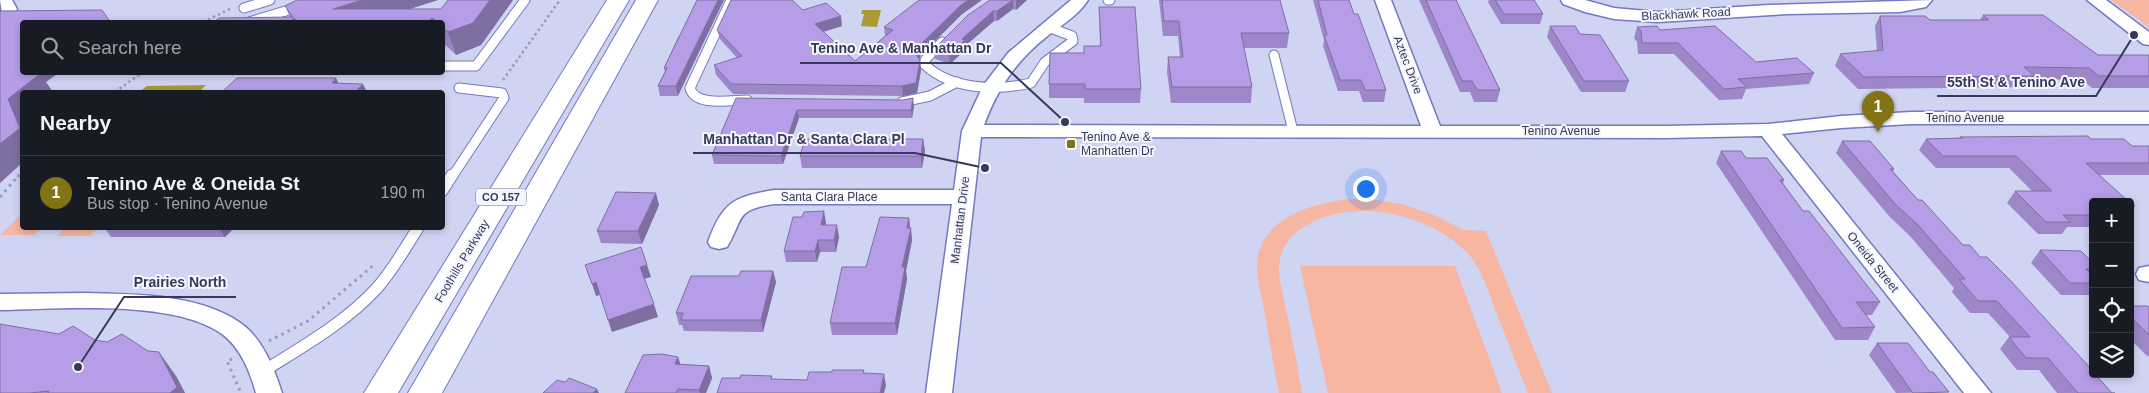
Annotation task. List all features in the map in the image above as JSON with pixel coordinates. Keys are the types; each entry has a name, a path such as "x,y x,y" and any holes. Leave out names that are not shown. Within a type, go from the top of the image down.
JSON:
{"highway":[{"name":"Foothills Parkway","path":"381,393 618,0"},
{"name":"CO 157","path":"425,393 647,0"}],"street":[{"name":"Manhattan Drive","path":"939,393 972,131 984,97 998,74 1024,46 1072,10 1080,0"},
{"name":"Aztec Drive","path":"1383,0 1432,130"},
{"name":"Blackhawk Road","path":"1569,0 1604,13 1644,18 1751,10 1900,7 1920,3 1924,0"},
{"path":"2095,0 2149,40"},
{"name":"Tenino Avenue","path":"972,131 1432,130 1665,132 1768,130 1841,122 1911,118 2149,118"},
{"name":"Oneida Street","path":"1768,130 1978,393"},
{"name":"Santa Clara Place","path":"719,242 728,217 735,209 758,199 963,197"},
{"path":"0,302 108,302 177,308 209,316 231,328 260,372"}],"lane":[{"path":"241,7 270,0"},
{"path":"256,20 322,0"},
{"path":"445,66 476,66 525,0"},
{"path":"731,0 690,88 691,92 694,97 700,100 756,100"},
{"path":"952,33 925,60 924,64 928,70 957,82 990,88 1032,83 1045,62 1073,41 1072,36 1048,28"},
{"path":"1274,55 1293,131"},
{"path":"894,102 904,102 930,96 957,82"},
{"path":"445,186 504,98 502,93 459,88"},
{"path":"260,372 326,331 354,310 385,277 417,230"}],"path":[{"path":"208,20 241,7"},
{"path":"119,90 139,75"},
{"path":"0,197 20,174"},
{"path":"260,372 308,320 324,309 383,256"}],"shaded area":[{"path":"2111,0 2149,0 2149,27"},
{"path":"862,10 881,10 877,27 861,26 864,14 861,14"},
{"path":"206,85 201,90 142,90 147,86"},
{"path":"1351,199 1402,204 1434,215 1463,230 1486,231 1552,393 1528,393 1485,283 1471,257 1455,242 1415,220 1369,211 1346,212 1324,217 1300,230 1289,240 1283,249 1279,264 1279,276 1302,393 1279,393 1258,277 1257,265 1260,249 1267,235 1290,216 1320,204"},
{"path":"20,216 20,230 40,230 34,235 0,235"},
{"path":"63,230 96,230 89,236 57,236"},
{"path":"1300,266 1455,266 1502,393 1328,393"}],"building":[{"path":"297,0 362,0 333,9 441,9 448,0 490,0 473,23 448,32 445,30 445,20 434,20 432,18 430,20 296,20 294,18 292,20 216,20 219,18 293,17 285,6"},
{"path":"697,0 718,0 676,86 658,86 667,68 664,68"},
{"path":"731,0 792,0 803,10 826,3 841,16 815,24 855,61 893,30 884,27 919,0 968,0 919,46 917,56 920,60 916,83 902,86 731,84 714,65 742,56 717,30"},
{"path":"990,0 1013,0 997,11 993,11 962,39 965,40 949,54 934,49 968,15"},
{"path":"1162,0 1280,0 1289,33 1241,33 1252,87 1172,87 1168,57 1183,57 1179,21 1164,21"},
{"path":"1318,0 1349,0 1354,14 1358,14 1386,90 1365,90 1361,80 1340,80 1324,35 1327,35"},
{"path":"1426,0 1456,0 1500,90 1477,90 1472,81 1462,81"},
{"path":"1495,0 1534,0 1543,14 1504,14"},
{"path":"1099,7 1135,7 1141,89 1085,89 1085,84 1049,84 1050,53 1084,53 1084,46 1101,46"},
{"path":"102,10 109,20 20,20 20,75 39,75 8,99 20,128 0,144 0,11"},
{"path":"1983,15 2043,15 2098,55 2149,55 2149,76 2099,76 2089,68 2024,67 2034,76 1864,77 1840,54 1883,50 1880,16 1925,16 1930,20 1989,20"},
{"path":"1550,26 1575,26 1580,34 1600,35 1629,81 1584,81"},
{"path":"1657,26 1660,30 1715,26 1756,62 1797,58 1814,73 1738,79 1747,87 1724,89 1678,43 1642,43 1641,31 1637,27"},
{"path":"237,78 336,78 332,83 363,84 357,90 224,90"},
{"path":"736,98 903,100 913,98 911,110 797,110 781,156 712,155"},
{"path":"2088,136 2091,139 2124,139 2132,146 2149,146 2149,163 2086,163 2125,198 2089,198 2089,215 2063,215 2071,222 2046,222 2015,191 2052,191 2016,156 1943,156 1926,139 1962,138 1960,137"},
{"path":"805,139 923,139 921,156 800,156"},
{"path":"1842,141 1870,141 1894,169 1890,169 1918,200 1922,200 1963,245 1970,245 1980,257 1987,257 2089,367 2089,378 2099,378 2112,393 2078,393 2048,358 2026,358 2009,337 2030,337 1997,301 1978,301 1959,279 1965,279 1918,225 1895,204"},
{"path":"1721,151 1741,151 1746,158 1767,158 1784,180 1780,180 1803,211 1809,211 1880,302 1856,302 1875,327 1842,328"},
{"path":"616,192 656,193 638,231 597,231"},
{"path":"824,211 821,225 837,225 834,240 818,240 815,251 784,251 793,217 802,217 804,212"},
{"path":"880,217 909,218 907,228 911,228 902,267 905,267 895,323 830,323 842,267 866,267"},
{"path":"641,247 647,265 640,267 654,304 608,320 596,282 592,284 585,265"},
{"path":"2040,250 2081,251 2089,259 2089,269 2086,269 2089,272 2089,283 2070,283"},
{"path":"741,271 773,271 761,320 681,320 683,313 676,313 691,276 739,276"},
{"path":"2134,306 2148,306 2149,335 2134,320"},
{"path":"0,324 59,334 73,326 95,340 107,342 122,334 148,351 159,352 177,387 170,393 48,393 49,391 0,393"},
{"path":"1877,343 1908,343 1930,372 1933,372 1949,392 1913,393"},
{"path":"662,354 678,357 675,364 709,366 699,390 678,389 676,393 625,393 643,355"},
{"path":"832,370 864,370 863,373 884,374 880,393 717,393 722,378 740,378 741,375 772,376 771,379 807,380 809,372 832,372"},
{"path":"569,378 597,389 593,393 543,393 557,380 565,382"}],"place":[{"name":"55th St & Tenino Ave","path":"2134,35"},
{"name":"Tenino Ave & Manhattan Dr","path":"1065,122"},
{"name":"Tenino Ave & Oneida St","path":"1878,132"},
{"name":"Tenino Ave & Manhatten Dr","path":"1071,144"},
{"name":"Manhattan Dr & Santa Clara Pl","path":"985,168"},
{"name":"Prairies North","path":"78,367"}]}
